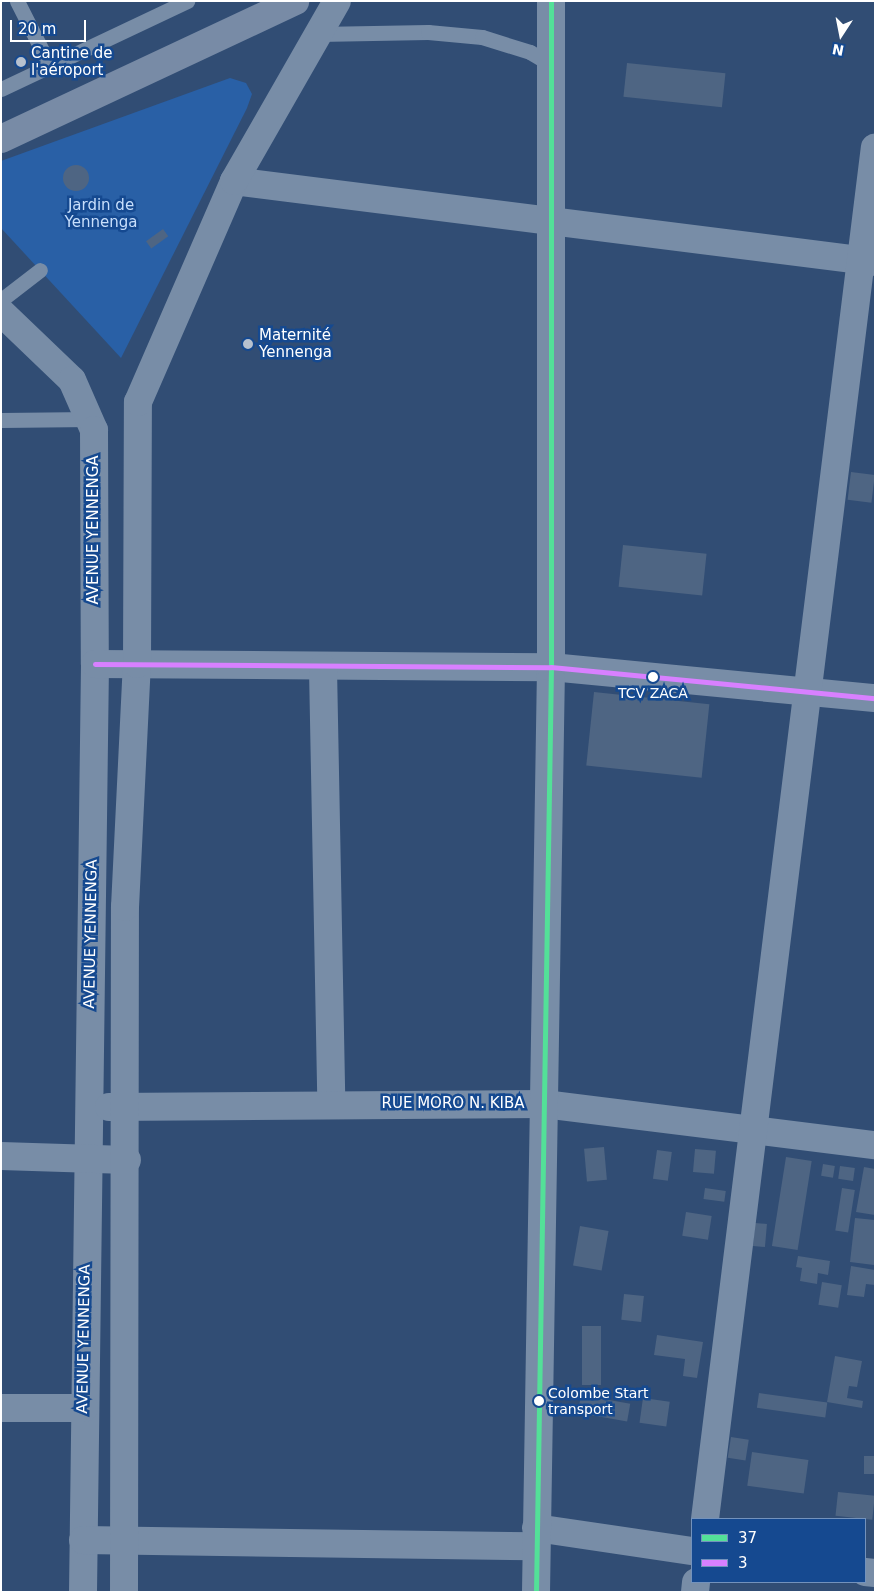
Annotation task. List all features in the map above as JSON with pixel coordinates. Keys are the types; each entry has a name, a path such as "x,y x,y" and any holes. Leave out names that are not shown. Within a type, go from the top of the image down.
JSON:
{"main road":[{"path":"1,139 278,5"}],"street":[{"path":"124,1592 127,1160 125,907 137,664 138,402 234,181 337,1"},
{"path":"536,1592 551,667 553,219 551,1"},
{"path":"705,1518 755,1128 807,690 868,261 875,147"},
{"path":"234,181 553,219 868,261"},
{"name":"AVENUE YENNENGA","path":"1,312 72,380 91,419 95,664 86,1158 83,1592"},
{"path":"95,664 323,668 551,667 875,698"},
{"path":"323,668 331,1103"},
{"name":"RUE MORO N. KIBA","path":"88,1106 331,1103 544,1104 755,1128 875,1145"},
{"path":"1,1156 127,1160"},
{"path":"1,1408 84,1408"},
{"path":"83,1540 536,1537 691,1551"}],"lane":[{"path":"17,1 50,66"},
{"path":"1,89 187,1"},
{"path":"318,34 428,32 482,37 530,52 552,65"},
{"path":"1,300 40,270"},
{"path":"1,420 91,419"}],"green space":[{"name":"Jardin de Yennenga","path":"230,78 246,83 252,94 247,108 121,358 1,228 1,161"}],"building":[{"path":"627,63 725,73 722,107 623,97"},
{"path":"76,165 85,169 89,178 85,187 76,191 67,187 63,178 67,169"},
{"path":"163,229 168,236 151,249 146,241"},
{"path":"851,472 875,475 871,503 848,500"},
{"path":"623,545 707,554 702,596 619,587"},
{"path":"594,692 709,704 702,778 586,766"},
{"path":"604,1147 607,1180 587,1182 584,1149"},
{"path":"695,1149 716,1151 714,1174 693,1172"},
{"path":"657,1150 672,1152 668,1181 653,1179"},
{"path":"786,1157 812,1161 798,1250 772,1246"},
{"path":"823,1164 835,1166 833,1178 821,1176"},
{"path":"840,1166 855,1168 853,1181 838,1179"},
{"path":"864,1167 875,1169 875,1215 856,1212"},
{"path":"705,1188 726,1191 724,1202 703,1199"},
{"path":"842,1188 855,1190 848,1233 835,1230"},
{"path":"686,1212 712,1216 708,1240 682,1236"},
{"path":"855,1218 875,1220 874,1265 850,1262"},
{"path":"755,1223 767,1224 765,1247 753,1246"},
{"path":"580,1226 609,1231 602,1270 573,1265"},
{"path":"798,1256 830,1261 828,1275 818,1273 817,1284 800,1281 802,1268 796,1267"},
{"path":"851,1266 875,1270 875,1285 866,1284 864,1297 847,1295"},
{"path":"822,1282 842,1285 838,1308 818,1305"},
{"path":"624,1294 644,1296 641,1322 621,1320"},
{"path":"582,1326 601,1326 601,1385 582,1385"},
{"path":"657,1335 703,1342 697,1378 683,1376 685,1359 654,1355"},
{"path":"835,1356 862,1361 857,1387 849,1386 847,1398 863,1401 862,1408 827,1402"},
{"path":"759,1393 827,1403 825,1417 757,1408"},
{"path":"581,1395 630,1404 627,1421 578,1413"},
{"path":"643,1398 670,1402 666,1427 640,1423"},
{"path":"731,1437 749,1440 745,1461 728,1458"},
{"path":"752,1452 808,1460 804,1494 747,1486"},
{"path":"864,1456 875,1456 875,1474 864,1474"},
{"path":"838,1492 875,1496 872,1520 835,1516"}],"transit line":[{"name":"37","path":"536,1592 551,667 551,1"},
{"name":"3","path":"95,664 551,667 875,698"}],"place":[{"name":"Cantine de l'aéroport","path":"21,62"},
{"name":"Maternité Yennenga","path":"248,344"},
{"name":"TCV ZACA","path":"653,677"},
{"name":"Colombe Start transport","path":"539,1401"}]}
